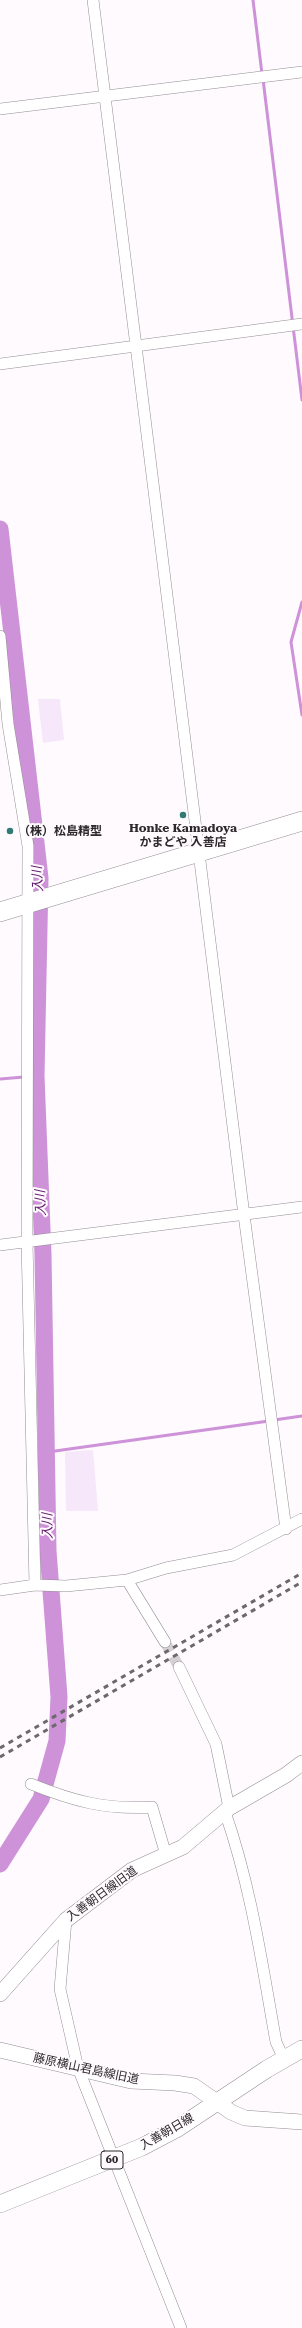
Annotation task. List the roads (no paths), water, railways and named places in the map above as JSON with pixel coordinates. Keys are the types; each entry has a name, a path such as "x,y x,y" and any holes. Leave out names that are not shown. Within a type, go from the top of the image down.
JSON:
{"highway":[{"path":"0,912 302,821"}],"main road":[{"name":"入善朝日線","path":"0,2204 114,2159 178,2128 217,2101 302,2049"}],"street":[{"path":"94,0 244,1215 286,1529"},
{"path":"0,109 302,72"},
{"path":"0,364 137,344 302,324"},
{"path":"0,636 8,724 28,846 29,895 26,905 27,1242 35,1585"},
{"path":"0,1245 302,1208"},
{"path":"0,1590 35,1585 66,1586 127,1580 166,1568 233,1555 286,1529 302,1519"},
{"path":"127,1580 166,1642"},
{"path":"179,1666 216,1744 227,1810 240,1854 255,1920 276,2042 284,2059"},
{"name":"入善朝日線旧道","path":"0,1994 66,1920 132,1870 183,1847 227,1810 286,1775 302,1763"},
{"path":"31,1784 78,1802 125,1809 152,1807 166,1855"},
{"path":"66,1920 60,1988 78,2068 180,2328"},
{"name":"藤原横山君島線旧道","path":"0,2050 131,2081 176,2083 194,2086 231,2112 245,2118 302,2122"}],"waterway":[{"path":"253,0 262,74"},
{"path":"263,79 302,400"},
{"name":"入川","path":"0,529 40,878 36,1076 43,1255 48,1551 59,1697 57,1741 41,1799 0,1864"},
{"path":"302,602 291,642 302,715"},
{"path":"0,1079 36,1076"},
{"path":"274,1420 302,1416"},
{"path":"48,1452 269,1421"}],"tunnel":[{"path":"165,1642 179,1667"}],"railway":[{"path":"0,1748 302,1573"},
{"path":"0,1757 302,1582"}],"place":[{"name":"Honke Kamadoya かまどや 入善店","path":"183,815"},
{"name":"（株）松島精型","path":"10,831"}]}
